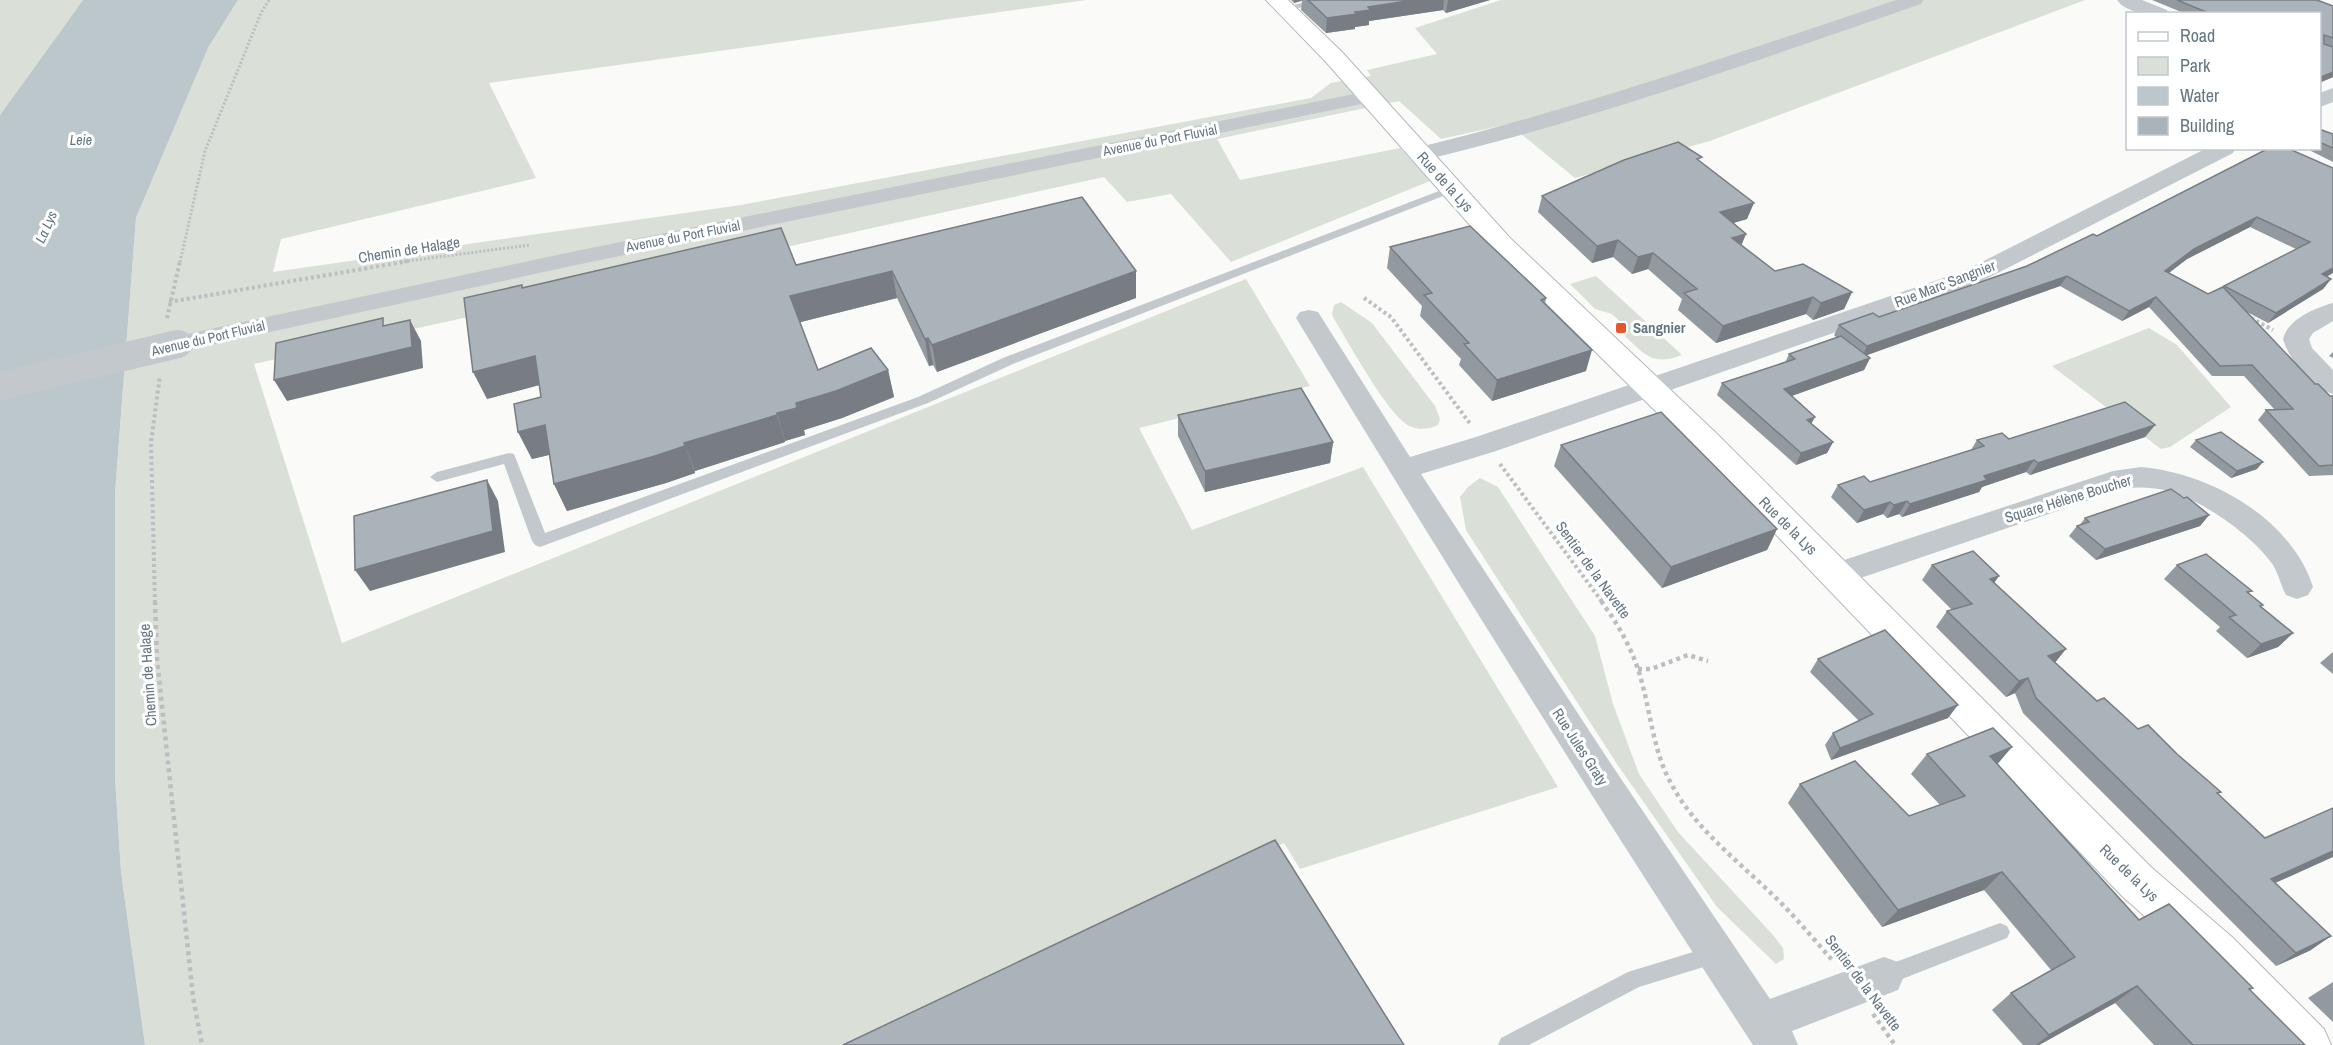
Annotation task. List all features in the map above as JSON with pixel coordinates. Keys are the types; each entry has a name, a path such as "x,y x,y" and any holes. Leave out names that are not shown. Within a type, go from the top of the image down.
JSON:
{"main road":[{"name":"Rue de la Lys","path":"1280,4 1326,48 1501,244 1837,574 2137,882 2217,952 2308,1045"}],"street":[{"path":"1420,154 1477,141 1668,84 1914,0"},
{"path":"2126,0 2155,12"},
{"name":"Avenue du Port Fluvial","path":"0,386 172,334 576,258 1369,97"},
{"name":"Rue Marc Sangnier","path":"1650,388 1973,276 2221,150"},
{"path":"2333,311 2302,330 2296,335 2295,341 2299,350 2333,385"},
{"name":"Rue Jules Graty","path":"1309,318 1402,470 1769,1034 1869,982"},
{"path":"1402,470 1650,388"},
{"name":"Square Hélène Boucher","path":"1837,574 2123,478 2148,477 2196,489 2225,505 2274,544 2290,563 2297,587"}],"lane":[{"path":"1280,4 1331,0"},
{"path":"437,477 509,458 540,542 923,400 1008,361 1452,189"},
{"path":"1869,982 2000,932"},
{"path":"1508,1045 1635,979 1716,954"}],"path":[{"path":"172,334 169,302 205,152 261,13 269,0"},
{"name":"Chemin de Halage","path":"169,302 408,261 547,242 563,244 576,258"},
{"name":"Sentier de la Navette","path":"1364,298 1391,317 1616,621 1638,669 1658,750 1673,787 1683,804 1710,837 1780,902 1821,946 1869,982 1895,1045"},
{"path":"2246,315 2295,341"},
{"name":"Chemin de Halage","path":"160,372 151,442 157,659 193,997 202,1045"},
{"path":"1638,669 1651,669 1688,655 1708,661"}],"green space":[{"path":"0,0 83,0 0,115"},
{"path":"238,0 1086,0 489,83 536,178 281,239 273,272 741,205 1311,98 1331,83 1371,76 1367,70 1437,54 1415,28 1501,0 2085,0 1710,141 1575,178 1509,124 1441,139 1399,101 1217,139 1240,180 1400,148 1430,181 1231,262 1171,194 1127,202 1104,177 254,364 342,643 1246,279 1310,386 1139,428 1192,530 1363,467 1558,787 1300,869 1284,843 868,1045 145,1045 121,872 115,778 115,493 136,218 208,48"},
{"path":"1596,276 1682,355 1657,359 1645,354 1625,336 1628,329 1612,314 1595,309 1570,284"},
{"path":"1341,302 1372,323 1435,406 1440,419 1438,425 1418,429 1403,421 1392,410 1370,379 1334,319 1332,314 1334,305"},
{"path":"2149,328 2177,345 2231,407 2170,447 2161,449 2052,366"},
{"path":"1480,478 1498,487 1595,636 1613,704 1639,774 1678,832 1783,948 1784,959 1776,964 1717,907 1617,764 1466,530 1460,497"}],"water":[{"name":"Leie","path":"83,0 238,0 208,48 136,218 115,493 115,778 121,872 145,1045 0,1045 0,115"}],"building":[{"path":"1308,0 1414,0 1368,7 1371,10 1327,18"},
{"path":"2177,0 2317,0 2333,6 2333,38 2324,35 2324,44 2333,47 2333,72 2321,77 2321,12 2206,12"},
{"path":"2321,130 2333,134 2333,148 2321,143"},
{"path":"1678,142 1702,157 1697,159 1754,203 1720,212 1746,234 1732,238 1775,271 1803,264 1852,292 1821,303 1813,297 1723,326 1684,293 1697,289 1653,253 1638,257 1618,240 1597,246 1542,196 1624,160"},
{"path":"2265,150 2292,150 2333,168 2333,268 2322,274 2331,279 2276,313 2224,286 2310,242 2257,217 2194,249 2165,271 2208,294 2223,287 2315,384 2333,396 2333,465 2319,466 2266,410 2293,409 2252,365 2220,366 2156,297 2129,311 2067,276 1867,346 1839,325 1873,313 1879,317 2027,266 2093,234 2097,236"},
{"path":"1082,197 1136,271 932,345 928,338 925,339 892,271 790,296 818,370 871,348 888,370 836,391 796,403 797,408 684,443 685,446 655,456 554,484 545,425 518,432 514,404 541,397 535,356 473,372 464,298 522,285 522,288 781,228 796,265"},
{"path":"1470,226 1546,298 1541,300 1592,350 1497,380 1464,344 1469,343 1424,295 1432,293 1390,247"},
{"path":"383,318 383,326 410,320 412,347 274,380 276,343"},
{"path":"1841,336 1870,358 1784,389 1815,417 1807,420 1833,442 1801,453 1722,383 1795,359 1789,354"},
{"path":"1301,388 1333,442 1205,471 1178,415"},
{"path":"2125,402 2155,425 2038,463 2034,460 1984,476 1987,480 1910,504 1907,501 1894,505 1890,502 1864,510 1838,485 1864,476 1870,482 1984,446 1977,440 2002,433 2009,439"},
{"path":"1661,412 1777,529 1671,567 1561,445"},
{"path":"2221,432 2263,462 2237,471 2196,440"},
{"path":"487,480 493,531 355,570 354,516"},
{"path":"2171,489 2184,498 2187,497 2209,515 2105,549 2077,526 2089,522 2085,518"},
{"path":"1973,551 1999,576 1990,579 2066,649 2048,656 2097,701 2104,698 2138,729 2148,725 2221,792 2217,793 2265,838 2333,808 2333,851 2271,879 2331,936 2296,953 2036,698 2028,678 2019,681 1947,611 1972,604 1932,565"},
{"path":"2206,554 2252,591 2247,592 2263,605 2260,606 2293,633 2261,644 2229,617 2236,615 2177,565"},
{"path":"1885,630 1958,705 1840,748 1833,733 1873,714 1818,659"},
{"path":"1993,728 2012,747 1990,756 2139,920 2169,904 2253,988 2249,989 2305,1045 2193,1045 2137,986 2049,1035 2011,993 2075,957 2002,872 1898,910 1800,784 1855,761 1909,816 1965,796 1927,754"},
{"path":"1275,840 1404,1045 843,1045"}],"place":[{"name":"Sangnier","path":"1621,328"}],"water label":[{"name":"La Lys","path":"46,227"}]}
